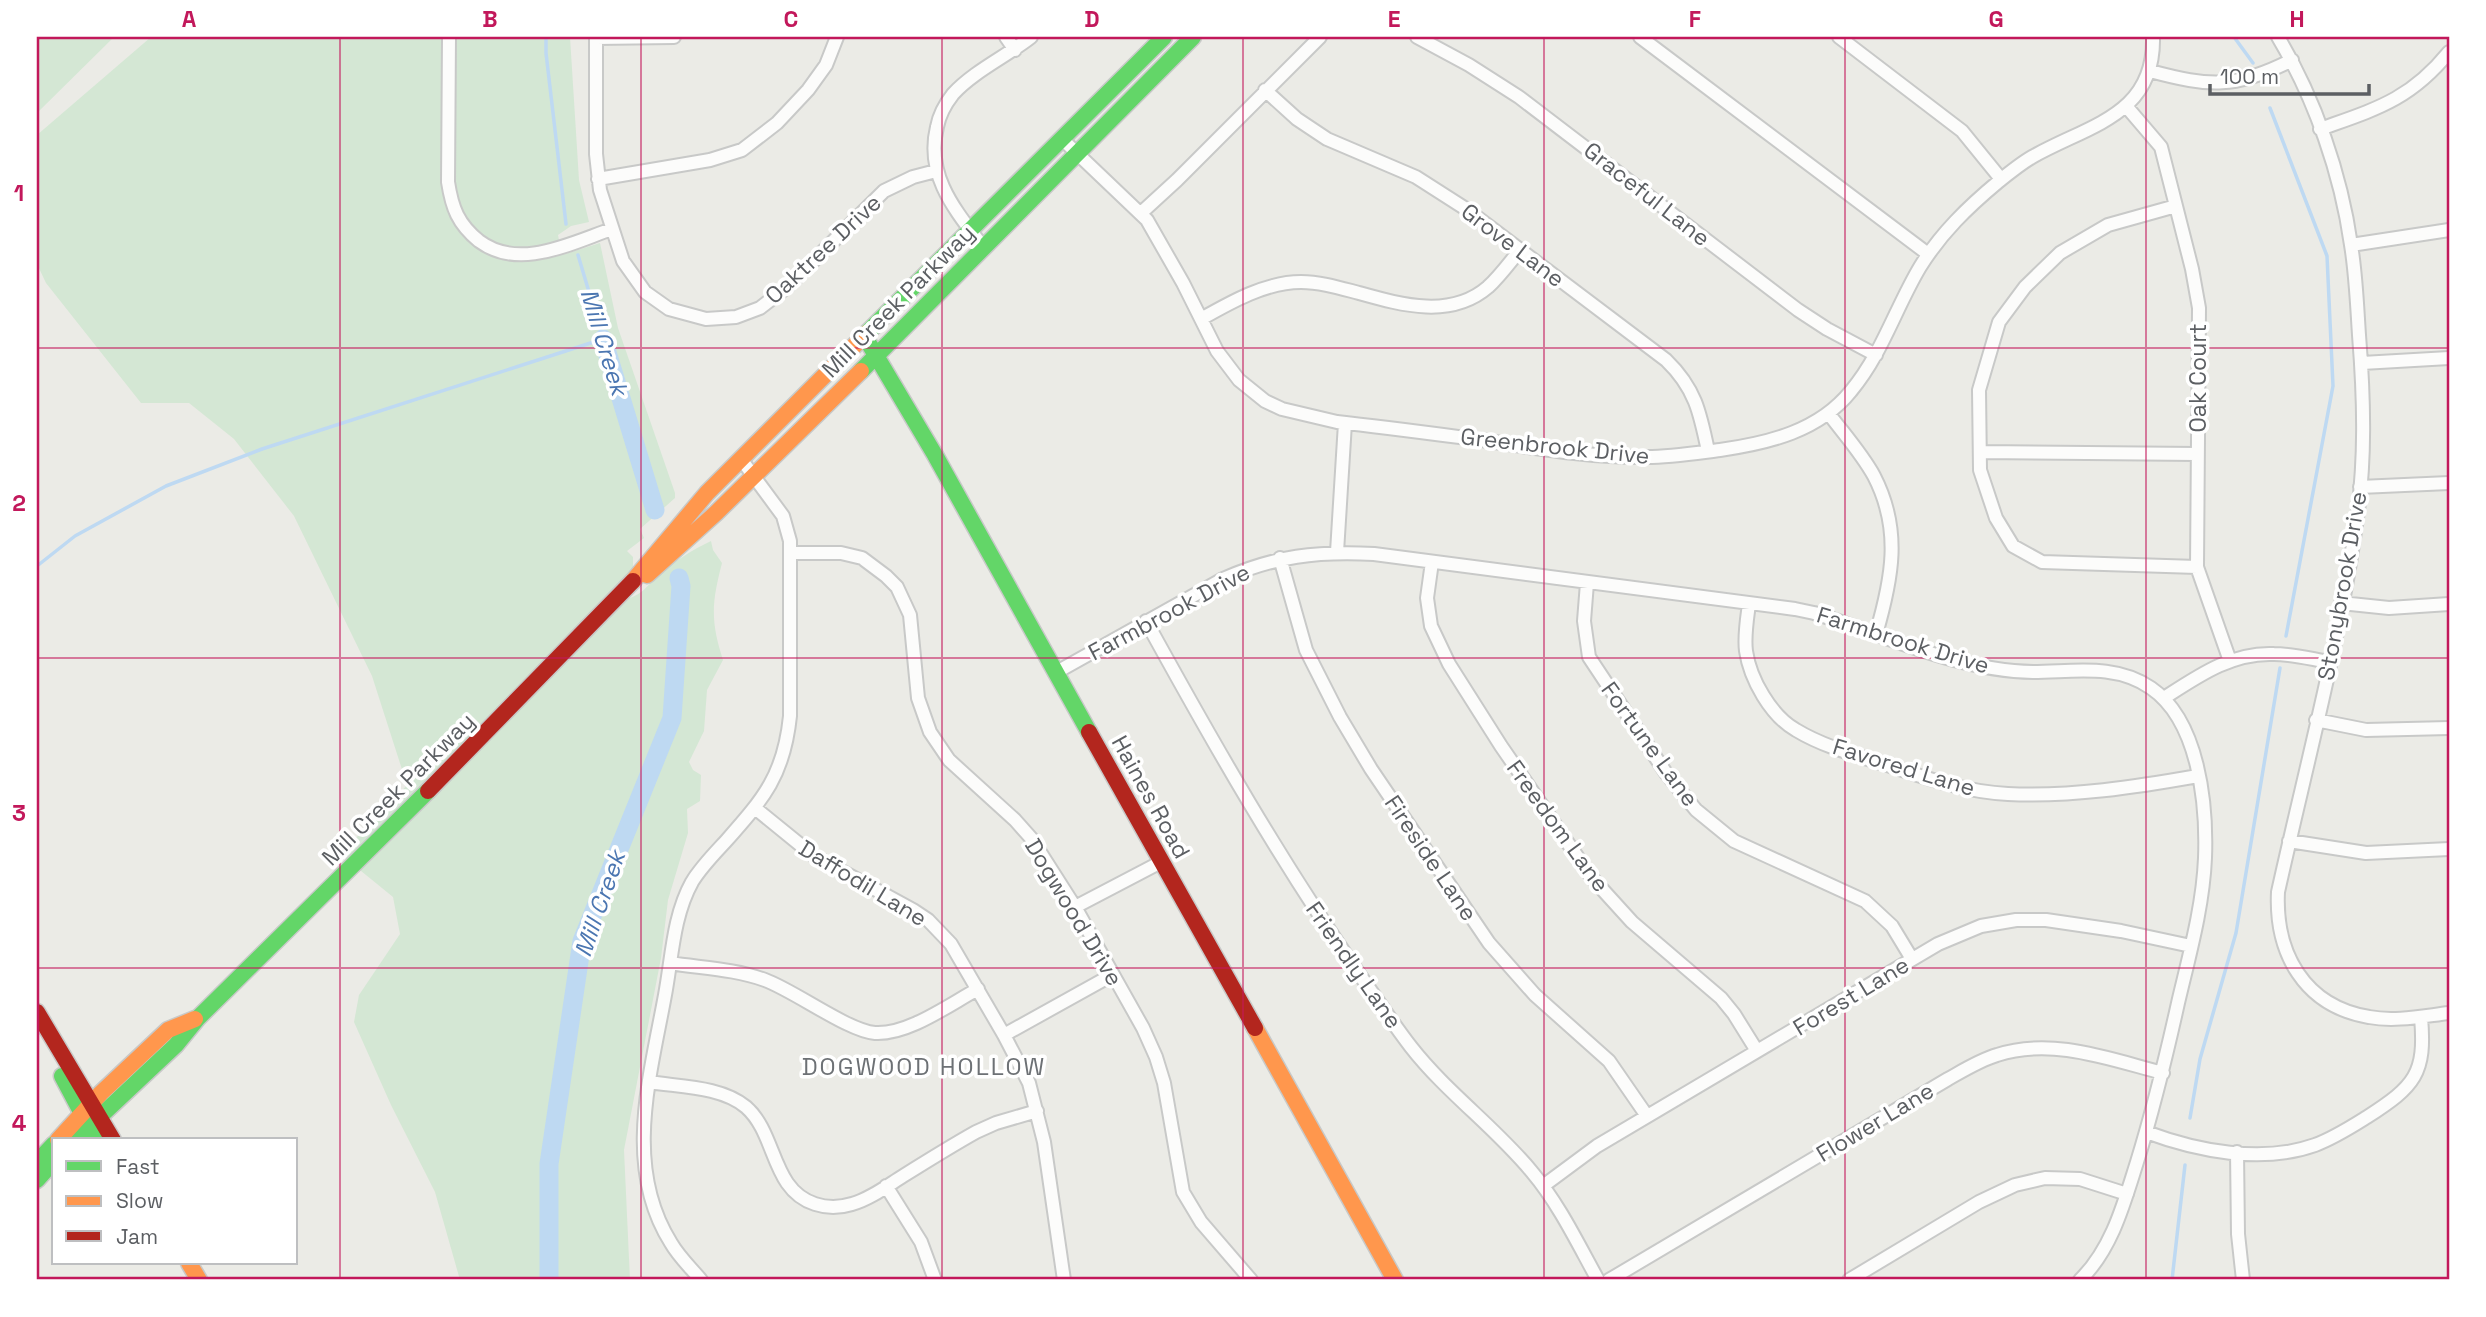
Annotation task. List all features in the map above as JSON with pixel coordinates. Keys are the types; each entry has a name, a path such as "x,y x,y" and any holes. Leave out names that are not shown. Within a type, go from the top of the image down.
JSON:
{"main road":[{"name":"Mill Creek Parkway","path":"92,1120 168,1030 198,1018 398,821 627,589 707,493 1164,37"},
{"name":"Mill Creek Parkway","path":"627,589 654,570 754,476 1193,37"},
{"name":"Haines Road","path":"865,337 930,448 1395,1280"},
{"path":"37,1012 92,1120"},
{"path":"37,1034 92,1120 112,1138"},
{"path":"77,1138 92,1120"},
{"path":"63,1138 92,1120"},
{"path":"37,1162 52,1146"},
{"path":"37,1180 52,1163"}],"street":[{"path":"449,37 448,182 458,221 483,244 503,254 517,256 537,253 612,229"},
{"path":"596,37 674,37"},
{"name":"Oaktree Drive","path":"596,37 598,179 612,229 623,261 636,282 660,304 679,313 698,318 736,317 772,301 884,191 913,177 936,171"},
{"path":"598,179 710,160 742,150 777,123 808,90 826,65 837,37"},
{"path":"1006,37 1015,50"},
{"path":"983,247 946,196 936,171 934,139 938,122 949,100 967,82 1031,37"},
{"path":"1141,214 1320,37"},
{"name":"Graceful Lane","path":"1417,37 1469,65 1519,97 1798,310 1876,355"},
{"path":"1640,37 1928,254"},
{"path":"1839,37 1962,131 2001,179"},
{"name":"Greenbrook Drive","path":"1062,139 1141,214 1165,250 1226,365 1257,396 1282,409 1304,416 1605,456 1660,457 1770,441 1796,432 1829,414 1852,391 1876,355 1928,254 1957,218 2001,179 2033,156 2101,124 2126,106 2145,84 2150,71 2153,37"},
{"name":"Stonybrook Drive","path":"2278,37 2292,61 2320,129 2339,187 2351,245 2362,363 2363,407 2356,524 2329,662 2278,892 2277,915 2284,949 2302,978 2328,1002 2353,1014 2389,1019 2449,1013"},
{"path":"2320,129 2378,109 2399,98 2433,72 2449,52"},
{"path":"2150,71 2198,82 2223,83 2247,80 2292,61"},
{"name":"Grove Lane","path":"1265,90 1312,130 1347,149 1416,177 1466,209 1666,360 1679,373 1695,399 1708,451"},
{"name":"Oak Court","path":"2126,106 2161,147 2192,269 2199,308 2197,567 2230,661"},
{"path":"2176,206 2108,225 2060,253 2025,287 1999,322 1979,390 1980,470 1996,518 2013,546 2042,562 2197,567"},
{"path":"2351,245 2449,230"},
{"path":"1200,319 1242,298 1270,288 1300,282 1331,285 1419,307 1445,306 1479,294 1496,279 1520,250"},
{"path":"2362,363 2449,358"},
{"path":"1829,414 1867,464 1878,484 1887,513 1893,552 1890,580 1876,634"},
{"path":"1337,552 1345,422"},
{"path":"1980,453 2197,454"},
{"path":"701,1280 671,1244 657,1217 649,1190 642,1143 649,1082 682,907 694,879 755,808 775,778 787,741 790,716 791,553 783,516 741,459"},
{"path":"2360,487 2449,483"},
{"name":"Farmbrook Drive","path":"1055,673 1223,579 1280,558 1337,552 1374,554 1814,613 1927,651 2001,670 2097,670 2113,672 2144,684 2164,698 2180,719 2188,738 2198,776 2203,812 2204,858 2191,946 2163,1073 2146,1132 2127,1194 2108,1241 2097,1260 2080,1280"},
{"name":"Dogwood Drive","path":"791,553 841,553 862,558 897,587 911,615 918,698 930,732 949,760 1016,820 1031,838 1075,907 1156,1056 1164,1083 1183,1192 1201,1222 1251,1280"},
{"name":"Fireside Lane","path":"1280,558 1307,650 1340,717 1371,769 1495,951 1556,1016 1609,1061 1647,1116"},
{"name":"Freedom Lane","path":"1432,562 1427,598 1431,626 1449,664 1501,746 1563,837 1616,906 1721,998 1740,1022 1757,1051"},
{"name":"Fortune Lane","path":"1587,583 1584,621 1589,657 1667,773 1696,810 1734,841 1865,901 1892,926 1912,959"},
{"path":"2341,603 2389,608 2449,604"},
{"name":"Favored Lane","path":"1749,604 1746,653 1755,679 1786,724 1809,737 1919,776 1962,788 2006,794 2079,792 2198,776"},
{"name":"Friendly Lane","path":"1146,621 1212,741 1267,833 1358,972 1411,1047 1437,1078 1516,1154 1543,1186 1598,1280"},
{"path":"2164,698 2204,672 2255,654 2273,653 2329,662"},
{"path":"2316,720 2366,730 2449,728"},
{"name":"Daffodil Lane","path":"755,808 814,856 928,920 951,944 1029,1083 1037,1111 1064,1280"},
{"path":"2289,841 2366,853 2449,849"},
{"path":"1075,907 1161,862"},
{"name":"Forest Lane","path":"1543,1186 1586,1154 1647,1116 1912,959 1971,929 1999,921 2046,920 2191,946"},
{"path":"670,963 750,975 766,980 852,1025 875,1033 899,1030 978,989"},
{"path":"1004,1035 1112,975"},
{"path":"2146,1132 2190,1146 2237,1152 2278,1153 2314,1145 2350,1128 2405,1089 2419,1069 2423,1043 2421,1017"},
{"name":"Flower Lane","path":"1609,1280 1986,1059 2023,1049 2056,1048 2163,1073"},
{"path":"649,1082 726,1096 746,1108 758,1124 782,1176 794,1192 810,1202 832,1207 849,1205 886,1186 976,1132 1037,1111"},
{"path":"2237,1152 2238,1234 2243,1280"},
{"path":"1849,1280 1979,1202 2024,1182 2045,1178 2080,1179 2127,1194"},
{"path":"886,1186 921,1242 935,1280"}],"green space":[{"path":"37,37 114,37 37,113"},
{"path":"151,37 570,37 579,180 589,222 571,226 558,235 562,255 600,243 618,328 675,493 675,498 640,529 644,538 627,551 633,557 633,568 620,601 639,594 672,564 711,541 713,550 722,563 716,589 714,622 723,660 707,690 704,731 689,762 693,770 701,775 700,801 687,809 688,833 668,900 661,958 624,1150 630,1280 460,1280 435,1192 391,1105 354,1022 359,995 400,934 393,897 339,853 378,818 407,785 372,676 294,516 234,439 189,403 141,403 46,283 37,264 37,135"}],"waterway":[{"name":"Mill Creek","path":"546,37 566,224"},
{"path":"2234,37 2253,63"},
{"path":"2270,108 2327,256 2333,386 2286,636"},
{"path":"37,566 75,536 166,486 262,449 603,339 578,255"},
{"name":"Mill Creek","path":"603,339 655,510"},
{"name":"Mill Creek","path":"549,1280 549,1164 582,941 672,718 681,586 679,578"},
{"path":"2190,1118 2200,1059 2236,933 2280,668"},
{"path":"2172,1280 2185,1165"}],"traffic: fast":[{"path":"867,333 1164,37"},
{"path":"861,371 1193,37"},
{"path":"865,337 935,455 1089,732"},
{"path":"77,1138 176,1045 198,1018 428,791"},
{"path":"62,1076 95,1138"},
{"path":"37,1162 52,1146"},
{"path":"37,1180 52,1163"}],"traffic: slow":[{"path":"633,581 707,493 867,333"},
{"path":"647,575 716,513 861,371"},
{"path":"60,1138 101,1093 168,1030 195,1019"},
{"path":"1255,1028 1395,1280"},
{"path":"190,1264 199,1280"}],"traffic: jam":[{"path":"428,791 633,581"},
{"path":"1089,732 1255,1028"},
{"path":"37,1012 112,1138"}],"district":[{"name":"DOGWOOD HOLLOW","path":"924,1067"}]}
